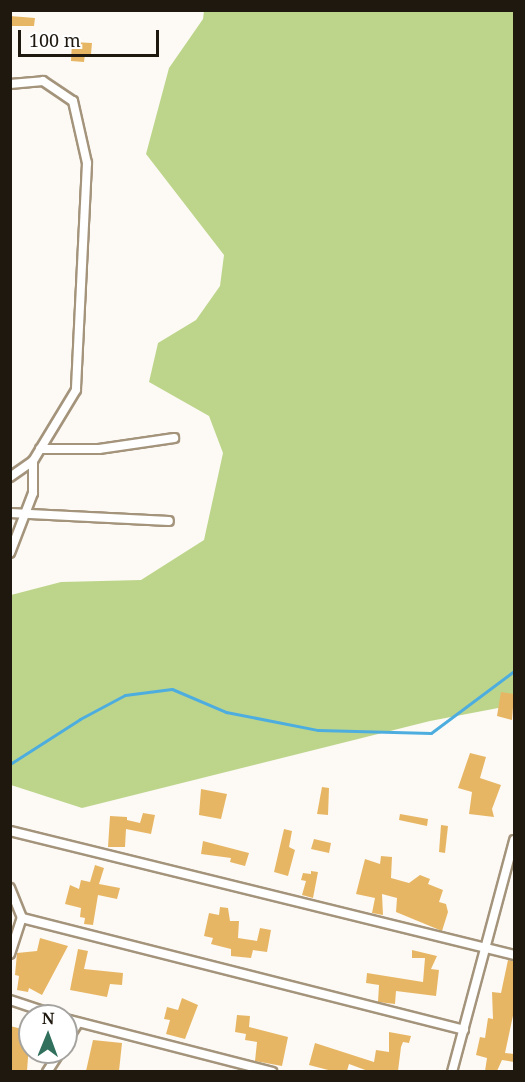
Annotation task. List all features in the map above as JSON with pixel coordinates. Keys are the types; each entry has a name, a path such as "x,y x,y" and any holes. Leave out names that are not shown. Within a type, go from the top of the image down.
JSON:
{"street":[{"path":"10,84 43,81 73,101 87,163 76,390 33,461 10,477"},
{"path":"40,449 99,449 174,438"},
{"path":"10,553 33,493 33,461"},
{"path":"10,513 25,516 169,521"},
{"path":"10,831 514,955"},
{"path":"452,1071 514,840"},
{"path":"505,877 514,879"},
{"path":"10,888 22,918 10,954"},
{"path":"22,918 464,1030"},
{"path":"78,1023 272,1071"}],"green space":[{"path":"204,11 514,11 514,705 430,721 82,808 11,785 11,595 61,582 141,580 204,540 223,453 209,416 149,382 158,343 196,320 220,286 224,255 146,154 169,68 203,19"}],"building":[{"path":"10,16 35,18 34,26 10,26"},
{"path":"72,42 92,43 91,54 85,54 84,62 71,61"},
{"path":"501,692 514,694 512,720 497,716"},
{"path":"470,753 486,757 480,778 501,785 492,809 494,817 469,814 472,792 458,788"},
{"path":"322,787 329,788 328,815 317,814"},
{"path":"201,789 227,794 221,819 199,815"},
{"path":"143,813 155,815 151,834 126,829 125,847 108,847 110,816 127,817 127,820 140,823"},
{"path":"400,814 428,819 427,826 399,820"},
{"path":"441,825 448,826 445,853 439,852"},
{"path":"284,829 292,831 289,847 295,850 288,876 274,872"},
{"path":"314,839 331,843 329,853 311,849"},
{"path":"203,841 249,853 245,866 230,862 231,858 201,854"},
{"path":"381,856 392,857 391,878 409,883 420,875 430,879 428,884 443,890 439,902 446,904 448,912 442,931 396,912 397,898 382,894 383,915 372,913 375,898 356,894 365,859 380,864"},
{"path":"95,865 104,868 99,884 120,888 117,899 98,895 93,925 84,924 85,918 80,917 81,908 65,904 70,885 79,889 81,880 90,882"},
{"path":"311,871 318,872 313,898 302,895 306,881 301,880 303,873 311,874"},
{"path":"220,907 228,908 230,921 239,921 238,938 257,941 260,928 271,930 267,952 253,950 251,958 231,956 231,949 211,944 213,938 204,936 209,913 219,915"},
{"path":"40,938 68,946 42,995 29,988 28,992 17,990 19,976 15,975 17,953 37,951"},
{"path":"78,949 88,951 84,969 123,973 122,985 110,984 107,997 70,990"},
{"path":"412,950 437,956 431,969 439,970 436,996 396,991 395,1004 378,1002 379,985 366,983 367,973 423,982 425,958 412,958"},
{"path":"508,960 514,961 514,1011 505,1053 514,1054 514,1062 502,1060 497,1071 485,1071 487,1058 476,1055 480,1037 485,1038 488,1018 493,1019 492,992 501,993"},
{"path":"182,998 198,1005 185,1039 166,1034 170,1020 164,1019 167,1007 178,1010"},
{"path":"237,1015 250,1016 249,1027 288,1037 282,1066 255,1061 257,1042 245,1040 246,1034 235,1032"},
{"path":"10,1026 18,1028 18,1064 28,1064 27,1071 10,1071"},
{"path":"389,1032 411,1036 409,1043 403,1042 401,1047 398,1071 368,1071 349,1064 347,1071 332,1071 309,1065 315,1043 374,1062 376,1050 389,1052"},
{"path":"93,1040 122,1043 119,1071 86,1071"}],"waterway":[{"path":"10,764 80,719 125,695 172,689 226,712 318,730 431,733 514,671"}]}
